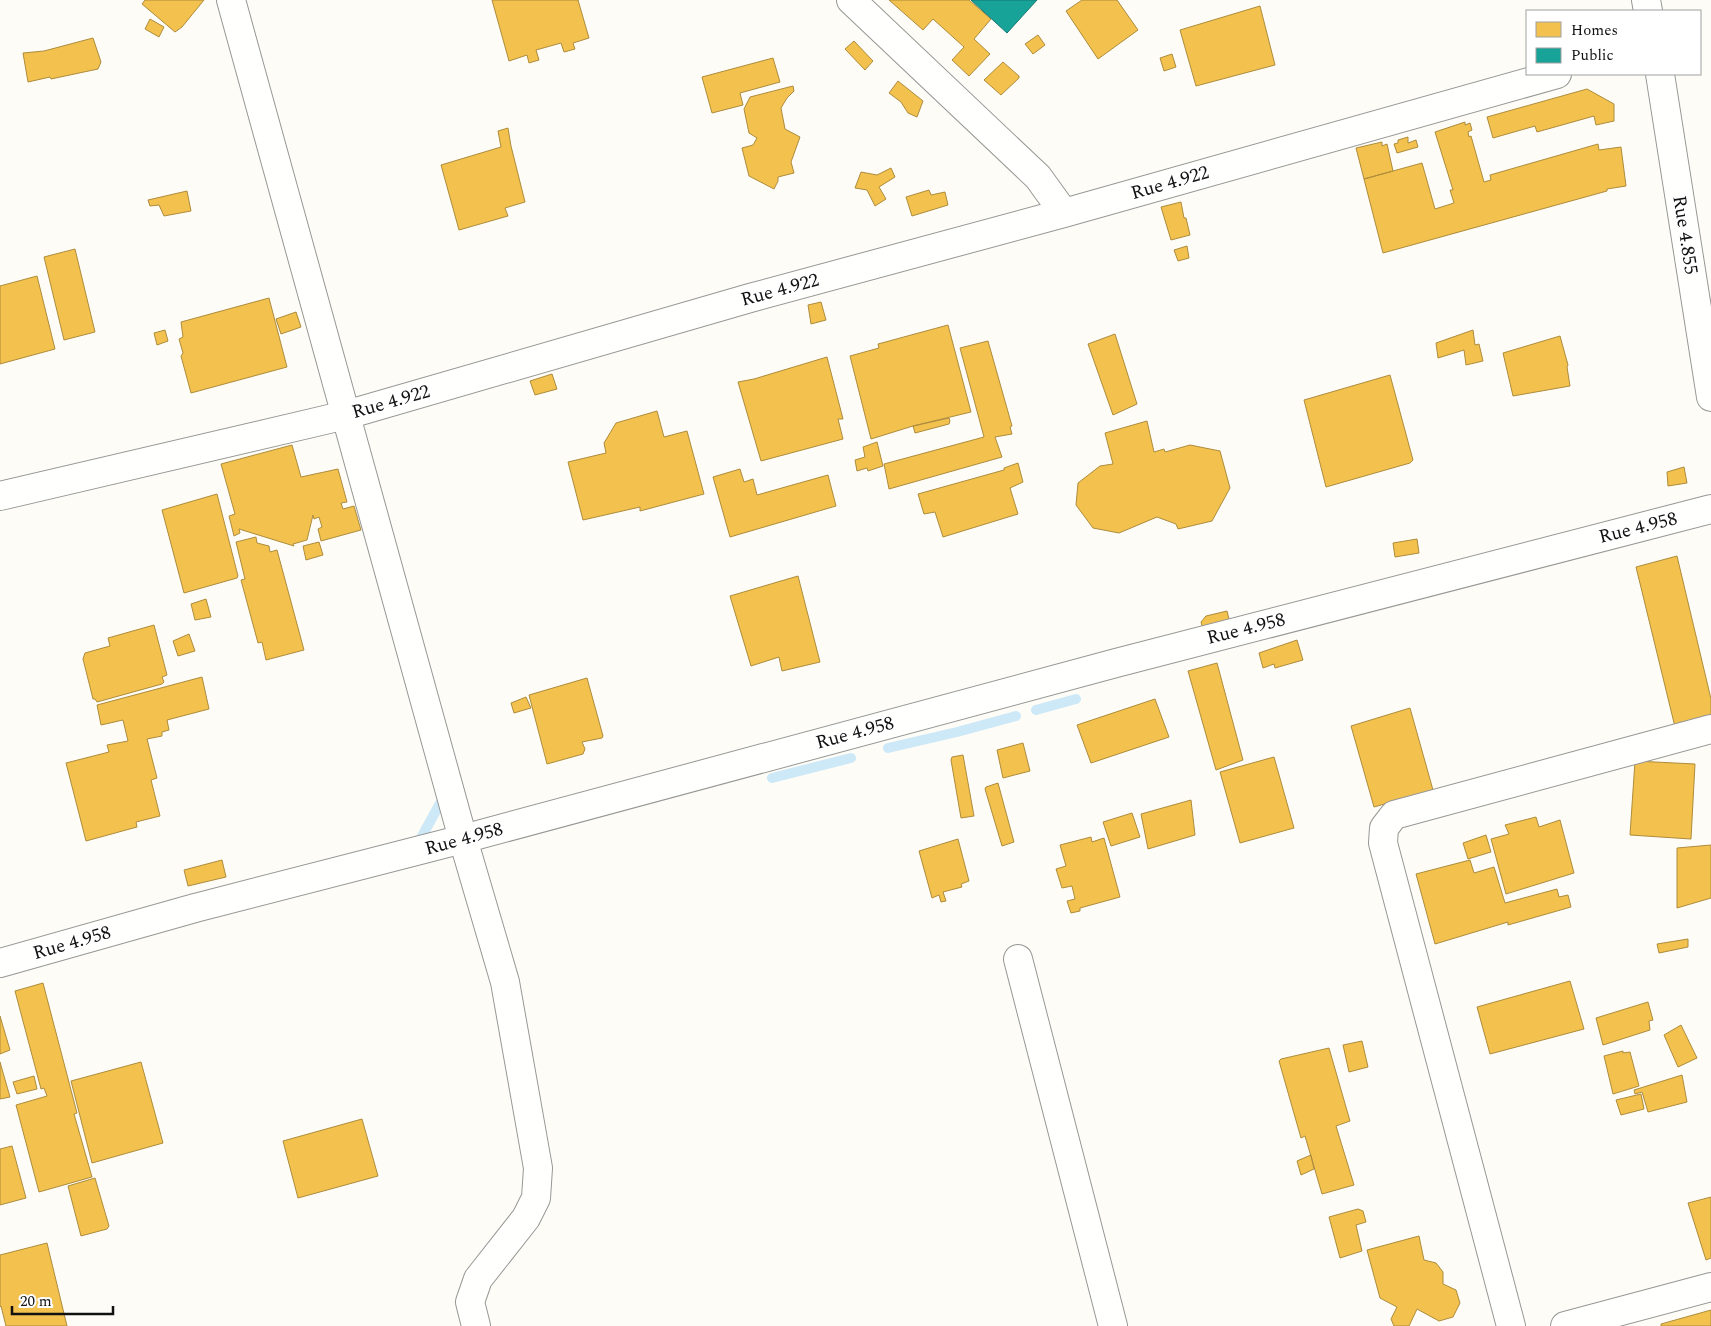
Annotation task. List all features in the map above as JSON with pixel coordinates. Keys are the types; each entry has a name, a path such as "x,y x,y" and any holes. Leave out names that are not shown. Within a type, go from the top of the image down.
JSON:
{"street":[{"path":"231,0 463,839 505,982 538,1168 536,1198 526,1218 478,1279 470,1302 476,1326"},
{"path":"851,0 1038,177 1064,213"},
{"name":"Rue 4.922","path":"0,496 346,415 750,298 1064,213 1553,75"},
{"name":"Rue 4.855","path":"1660,75 1711,397"},
{"name":"Rue 4.958","path":"0,963 195,908 463,839 1116,663 1711,509"},
{"path":"1511,1326 1382,843 1384,828 1394,815 1711,729"},
{"path":"1018,959 1113,1326"},
{"path":"1565,1326 1711,1287"}],"building: Homes":[{"path":"145,0 204,0 182,27 175,32 142,4"},
{"path":"492,0 578,0 589,38 573,43 575,49 564,52 561,43 536,50 539,60 529,63 527,55 509,61"},
{"path":"889,0 969,0 991,19 974,39 990,54 969,76 952,60 964,47 933,19 923,30"},
{"path":"1082,0 1117,0 1138,30 1098,59 1066,11"},
{"path":"1260,6 1275,65 1196,86 1180,30"},
{"path":"150,19 164,27 159,37 145,29"},
{"path":"1038,35 1045,45 1033,54 1025,44"},
{"path":"93,38 101,62 98,69 28,82 23,53 44,51"},
{"path":"854,41 873,61 865,70 845,49"},
{"path":"1172,54 1176,67 1164,71 1160,58"},
{"path":"773,58 780,82 740,93 743,105 712,113 702,77"},
{"path":"1003,62 1019,78 1001,95 984,80"},
{"path":"898,81 923,101 917,117 908,113 901,102 889,93"},
{"path":"793,86 794,91 781,108 785,129 800,137 791,162 794,173 778,177 774,189 749,176 742,148 753,145 757,138 749,133 744,109 750,97"},
{"path":"1587,89 1614,104 1614,121 1596,125 1594,116 1537,132 1535,126 1493,138 1487,117"},
{"path":"1465,122 1465,125 1470,123 1472,130 1468,132 1469,137 1471,136 1484,182 1491,180 1490,175 1598,144 1599,150 1621,147 1626,186 1607,189 1607,191 1383,253 1364,179 1422,163 1435,209 1454,203 1450,190 1453,190 1435,132"},
{"path":"508,128 525,202 505,208 508,216 459,230 441,165 501,147 498,131"},
{"path":"1408,137 1408,143 1416,140 1418,147 1397,153 1394,144 1398,143 1398,140"},
{"path":"1382,142 1382,146 1387,144 1393,171 1364,179 1356,148"},
{"path":"891,168 895,177 879,187 886,199 875,206 867,190 855,188 861,172 877,175"},
{"path":"929,190 931,195 945,192 948,205 912,216 906,197"},
{"path":"187,191 191,211 164,216 159,205 150,206 148,200"},
{"path":"1181,202 1190,235 1171,240 1161,207"},
{"path":"1187,246 1189,258 1178,261 1174,250"},
{"path":"75,249 95,332 64,340 44,257"},
{"path":"37,276 55,349 0,364 0,286"},
{"path":"269,298 287,367 191,393 181,356 183,353 179,339 183,337 181,322"},
{"path":"821,302 826,320 811,324 808,305"},
{"path":"296,312 301,327 281,334 276,319"},
{"path":"948,325 971,412 913,426 871,439 850,356 879,348 878,344"},
{"path":"165,330 168,341 157,345 154,333"},
{"path":"1473,330 1475,345 1479,344 1483,361 1466,365 1464,350 1438,358 1436,343"},
{"path":"1115,334 1137,404 1113,415 1088,344"},
{"path":"1560,336 1568,365 1570,386 1513,396 1503,353"},
{"path":"988,341 1012,426 1010,427 1012,434 995,437 1002,457 889,489 884,464 984,437 960,348"},
{"path":"827,357 843,419 838,419 843,439 761,461 738,382"},
{"path":"552,374 557,389 535,395 530,381"},
{"path":"1390,375 1413,460 1410,463 1326,487 1304,400"},
{"path":"657,411 664,437 687,431 704,494 640,511 640,507 583,520 568,462 606,453 604,443 616,423"},
{"path":"949,418 949,424 915,433 913,426"},
{"path":"1147,421 1154,452 1164,449 1165,452 1190,445 1220,451 1230,488 1212,521 1178,529 1176,524 1157,517 1119,533 1093,528 1076,505 1078,483 1100,466 1113,464 1105,433"},
{"path":"877,442 883,466 868,471 867,468 857,471 855,460 865,457 863,447"},
{"path":"292,445 301,477 338,469 347,502 341,503 343,509 354,506 361,530 321,541 318,529 322,527 319,517 314,519 313,515 307,540 293,544 294,546 239,529 240,533 234,536 229,516 235,514 221,464"},
{"path":"1018,463 1023,482 1010,488 1018,514 943,537 935,512 924,514 918,494 1004,470 1004,468"},
{"path":"1684,467 1687,483 1668,486 1667,472"},
{"path":"740,469 744,482 753,479 757,495 828,475 836,506 730,537 713,477"},
{"path":"217,494 238,576 237,578 184,593 162,510"},
{"path":"256,537 257,543 269,546 270,552 277,550 304,650 266,660 262,642 258,643 241,580 245,579 236,542"},
{"path":"1417,539 1419,553 1395,557 1393,543"},
{"path":"319,542 323,555 306,560 303,546"},
{"path":"1677,556 1711,699 1711,718 1675,727 1636,567"},
{"path":"798,576 820,662 782,671 779,657 751,666 730,596"},
{"path":"206,599 211,617 195,620 191,604"},
{"path":"1227,611 1230,623 1203,630 1201,622 1206,616"},
{"path":"154,625 167,675 162,677 164,682 97,702 93,699 83,659 85,653 110,646 108,638"},
{"path":"189,634 195,651 178,656 173,641"},
{"path":"1297,640 1303,660 1275,668 1274,664 1263,668 1259,653"},
{"path":"1217,663 1243,760 1216,770 1188,671"},
{"path":"202,677 209,709 167,720 169,730 162,732 162,736 147,739 157,778 151,780 160,816 136,822 137,827 86,841 66,763 109,752 107,745 128,741 123,720 101,725 97,705"},
{"path":"587,678 603,736 602,738 582,742 585,749 583,754 547,764 529,695"},
{"path":"526,697 531,708 514,713 511,703"},
{"path":"1155,699 1169,737 1091,763 1077,725"},
{"path":"1410,708 1433,790 1374,807 1351,726"},
{"path":"1023,743 1030,771 1003,778 997,750"},
{"path":"963,755 974,816 961,818 951,760 952,757"},
{"path":"1274,757 1294,828 1240,843 1220,772"},
{"path":"1635,761 1695,764 1691,839 1630,835"},
{"path":"998,783 1014,842 1002,846 985,789"},
{"path":"1191,800 1195,835 1148,849 1141,814"},
{"path":"1132,813 1140,837 1111,846 1103,822"},
{"path":"1536,817 1539,827 1560,820 1574,873 1506,894 1491,839 1509,834 1505,825"},
{"path":"1486,835 1491,852 1468,859 1463,843"},
{"path":"1091,837 1092,842 1104,838 1120,897 1080,908 1080,911 1071,913 1067,901 1075,899 1072,886 1062,888 1056,869 1066,866 1060,845"},
{"path":"958,839 969,881 961,884 962,887 943,892 946,901 941,902 939,895 932,898 919,851"},
{"path":"1711,845 1711,898 1677,908 1677,848"},
{"path":"222,860 226,877 188,886 184,870"},
{"path":"1470,860 1474,873 1494,867 1505,903 1557,889 1559,897 1568,895 1571,907 1508,925 1508,922 1435,944 1416,874"},
{"path":"1688,939 1688,947 1659,953 1657,944"},
{"path":"1570,981 1584,1029 1490,1054 1477,1007"},
{"path":"43,983 77,1113 74,1114 92,1177 39,1192 16,1105 47,1096 44,1088 41,1089 15,991"},
{"path":"1648,1002 1653,1020 1649,1021 1650,1030 1603,1045 1596,1018"},
{"path":"0,1016 10,1050 0,1054"},
{"path":"1681,1025 1697,1058 1678,1067 1664,1035"},
{"path":"1362,1041 1368,1067 1349,1072 1343,1045"},
{"path":"1329,1048 1350,1121 1336,1126 1354,1185 1322,1194 1305,1136 1301,1138 1279,1061"},
{"path":"1623,1051 1623,1053 1630,1052 1639,1086 1613,1094 1604,1056"},
{"path":"0,1062 10,1097 0,1099"},
{"path":"141,1062 163,1143 92,1163 71,1081"},
{"path":"1682,1075 1687,1102 1648,1112 1642,1092 1635,1094 1634,1090"},
{"path":"34,1076 37,1089 17,1094 13,1082"},
{"path":"1641,1094 1644,1109 1621,1115 1616,1100"},
{"path":"362,1119 378,1176 298,1198 283,1141"},
{"path":"12,1146 26,1198 0,1205 0,1149"},
{"path":"1311,1155 1314,1169 1301,1175 1297,1161"},
{"path":"95,1178 109,1226 107,1229 81,1236 68,1186"},
{"path":"1711,1197 1711,1258 1706,1260 1688,1203"},
{"path":"1358,1209 1363,1211 1366,1222 1356,1225 1362,1251 1340,1258 1329,1217"},
{"path":"1419,1236 1424,1260 1436,1263 1443,1272 1443,1284 1456,1290 1460,1303 1453,1317 1439,1321 1417,1309 1409,1326 1394,1326 1391,1319 1397,1307 1380,1298 1367,1250"},
{"path":"47,1243 67,1326 6,1326 0,1307 0,1255"},
{"path":"1711,1310 1711,1326 1661,1326 1661,1324"}],"building: Public":[{"path":"971,0 1037,0 1007,33"}],"waterway":[{"path":"1036,710 1076,699"},
{"path":"888,748 1016,716"},
{"path":"772,778 851,758"},
{"path":"421,838 443,798 442,794"}]}
